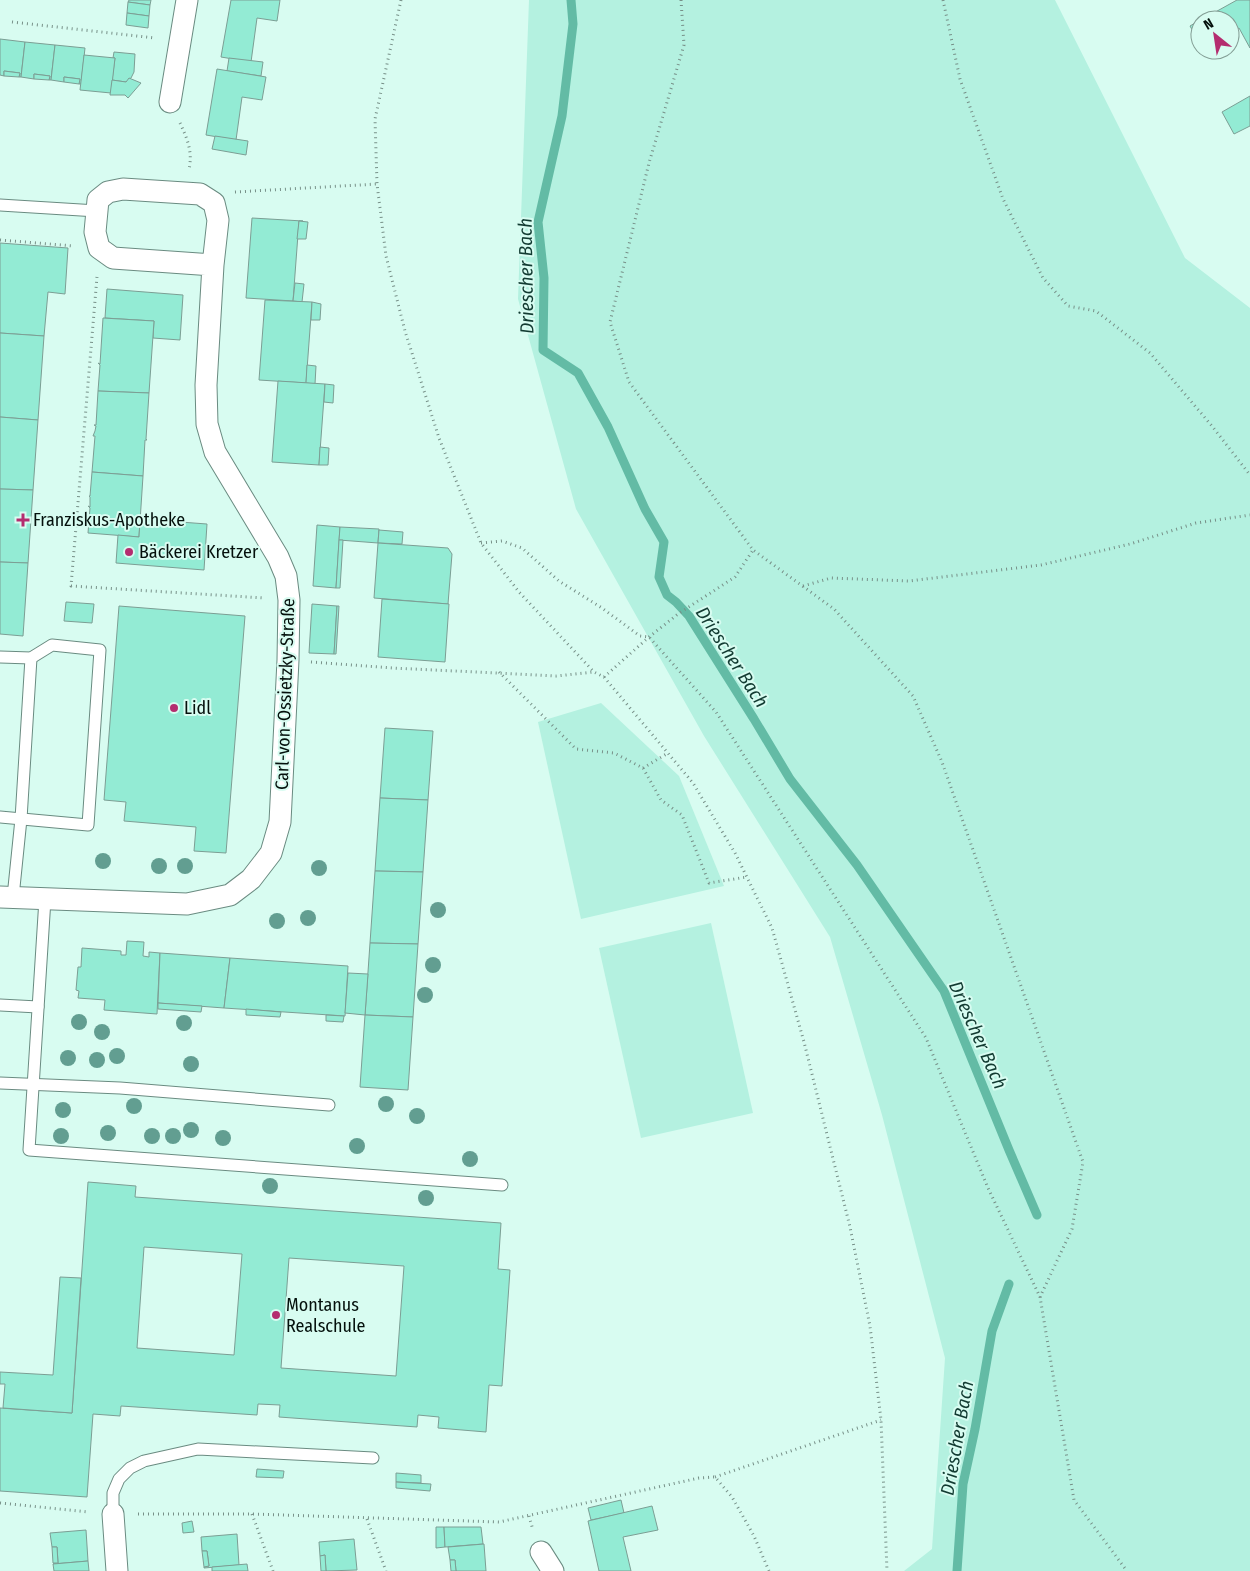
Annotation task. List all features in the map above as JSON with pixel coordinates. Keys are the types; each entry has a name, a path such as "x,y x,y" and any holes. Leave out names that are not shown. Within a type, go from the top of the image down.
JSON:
{"street":[{"path":"170,102 187,0"},
{"path":"192,193 123,189 108,192 98,200 94,232 99,248 112,258 213,265"},
{"name":"Carl-von-Ossietzky-Straße","path":"7,897 187,904 230,895 251,879 271,853 280,822 288,660 289,600 286,576 278,558 215,452 207,424 206,385 213,265 218,220 214,203 192,193"},
{"path":"113,1514 118,1571"},
{"path":"541,1552 553,1571"}],"lane":[{"path":"0,205 97,211"},
{"path":"0,657 31,658 52,645 100,650 88,825 0,817"},
{"path":"7,897 21,819 31,658"},
{"path":"45,899 32,1085 30,1150 502,1185"},
{"path":"0,1005 38,1007"},
{"path":"0,1083 120,1088 328,1105"},
{"path":"113,1514 113,1493 119,1479 130,1468 144,1461 198,1449 373,1458"}],"path":[{"path":"401,0 375,118 377,184 386,256 406,331 439,438 481,543 519,592 594,672 604,677 693,783 735,853 772,928 804,1042 848,1218 870,1326 881,1420 887,1571"},
{"path":"681,0 684,45 648,163 610,322 629,382 753,550 834,609 913,696 942,762 1083,1162 1072,1229 1040,1297"},
{"path":"943,0 960,79 1003,199 1043,278 1068,306 1096,311 1150,353 1212,426 1250,475"},
{"path":"12,22 180,40"},
{"path":"170,102 188,140 192,193 377,184"},
{"path":"0,240 99,248 71,586 257,598"},
{"path":"803,586 831,578 909,581 1041,565 1130,544 1196,523 1250,516"},
{"path":"481,543 502,541 522,548 559,581 602,608 640,636 649,637 716,712 926,1038 988,1188 1040,1297 1074,1500 1127,1571"},
{"path":"604,677 678,614 735,577 753,550"},
{"path":"288,660 393,668 556,676 594,672"},
{"path":"499,672 576,749 614,753 643,768 661,800 682,815 709,883 747,877"},
{"path":"643,768 668,753"},
{"path":"0,1503 113,1514 252,1514 500,1522 699,1478 715,1477 881,1420"},
{"path":"715,1477 732,1496 754,1536 769,1571"},
{"path":"252,1514 273,1571"},
{"path":"368,1519 386,1571"}],"green space":[{"path":"529,0 1055,0 1185,258 1250,308 1250,1571 904,1571 932,1549 945,1358 882,1115 830,937 704,736 576,509 518,299"},
{"path":"601,703 679,776 724,886 581,919 538,722"},
{"path":"711,923 753,1113 641,1138 599,948"}],"building":[{"path":"129,0 151,0 150,5 128,2"},
{"path":"231,0 280,0 277,21 257,18 251,62 221,57"},
{"path":"1237,0 1250,0 1250,48 1240,30 1240,10 1219,10"},
{"path":"128,2 150,5 149,16 127,13"},
{"path":"127,13 149,16 148,28 126,25"},
{"path":"0,39 25,42 21,77 19,77 20,73 4,71 4,76 0,75"},
{"path":"25,42 55,45 51,80 49,80 50,76 34,74 34,79 21,77"},
{"path":"55,45 85,48 81,84 79,84 80,79 64,77 64,82 51,80"},
{"path":"114,52 135,54 134,72 126,82 112,80"},
{"path":"84,55 115,58 111,93 80,90"},
{"path":"229,58 263,62 261,76 227,71"},
{"path":"217,69 266,77 262,100 242,97 236,140 206,135"},
{"path":"4,71 20,73 19,77 4,76"},
{"path":"34,74 50,76 49,80 34,79"},
{"path":"64,77 80,79 79,84 64,82"},
{"path":"129,78 141,83 128,98 125,95 110,95 112,80 126,82"},
{"path":"1250,96 1250,126 1234,134 1222,112"},
{"path":"215,136 248,141 246,155 212,149"},
{"path":"252,218 303,221 299,221 293,301 246,298"},
{"path":"299,221 308,222 306,239 297,239"},
{"path":"0,243 68,248 65,294 48,292 44,336 0,333"},
{"path":"295,283 304,284 302,302 293,301"},
{"path":"107,289 183,295 180,340 153,338 154,321 105,318"},
{"path":"265,300 312,302 306,383 259,380"},
{"path":"312,302 321,304 320,320 311,320"},
{"path":"103,318 154,321 149,393 98,391 100,365 98,363 100,364"},
{"path":"0,333 44,336 38,420 0,417"},
{"path":"307,365 316,366 315,384 306,383"},
{"path":"278,381 325,384 319,465 272,462"},
{"path":"325,384 334,385 333,403 324,402"},
{"path":"98,391 149,393 143,476 92,472 95,436 93,436 96,426 94,425 96,425"},
{"path":"0,417 38,420 33,490 0,489"},
{"path":"320,447 329,448 328,465 319,465"},
{"path":"92,472 143,476 139,537 88,533 90,508 88,506 90,507 89,496"},
{"path":"0,489 33,490 28,563 0,562"},
{"path":"140,519 207,524 204,570 116,563 118,535 139,537"},
{"path":"317,525 340,527 336,588 313,586"},
{"path":"340,527 379,529 378,543 339,540"},
{"path":"379,530 403,532 402,544 378,543"},
{"path":"339,540 343,540 340,588 336,588"},
{"path":"378,543 448,548 452,554 448,604 374,598"},
{"path":"0,562 28,563 23,636 0,634"},
{"path":"382,599 449,604 445,662 378,657"},
{"path":"66,602 94,604 92,623 64,621"},
{"path":"312,604 337,606 334,654 309,653"},
{"name":"Lidl","path":"119,606 245,616 226,853 194,851 196,827 124,821 126,802 104,800"},
{"path":"337,606 339,606 336,654 334,654"},
{"path":"385,728 433,731 428,800 380,798"},
{"path":"380,798 428,800 423,872 375,871"},
{"path":"375,871 423,872 418,944 370,943"},
{"path":"127,941 144,942 143,956 149,957 149,952 160,953 157,1014 104,1010 105,1000 78,998 79,991 76,990 78,967 81,967 82,948 121,951 121,955 126,955"},
{"path":"370,943 418,944 413,1017 365,1015"},
{"path":"160,953 230,958 224,1008 158,1003"},
{"path":"230,958 348,966 345,1016 224,1008"},
{"path":"348,973 368,974 365,1015 345,1013"},
{"path":"158,1003 202,1006 201,1012 158,1009"},
{"path":"246,1009 281,1012 280,1017 246,1015"},
{"path":"326,1015 344,1016 343,1022 326,1021"},
{"path":"365,1015 413,1017 408,1090 360,1087"},
{"path":"88,1182 136,1186 135,1197 501,1223 498,1269 510,1270 502,1386 489,1385 486,1432 438,1428 439,1417 418,1415 417,1427 279,1417 280,1405 258,1404 257,1415 121,1406 120,1416 93,1414 87,1497 0,1491 0,1408 72,1413","holes":["144,1247 242,1254 234,1355 137,1348","289,1258 404,1266 396,1376 281,1368"]},
{"path":"60,1277 81,1278 72,1413 3,1408 5,1384 0,1384 0,1372 53,1375"},
{"path":"257,1469 284,1471 283,1478 256,1477"},
{"path":"396,1473 421,1475 421,1483 396,1482"},
{"path":"396,1482 431,1484 430,1491 396,1488"},
{"path":"621,1500 624,1513 591,1520 588,1508"},
{"path":"652,1506 658,1530 623,1537 631,1571 599,1571 588,1521"},
{"path":"192,1521 194,1532 183,1533 182,1523"},
{"path":"436,1527 444,1527 445,1547 436,1548"},
{"path":"444,1527 481,1527 483,1544 445,1547"},
{"path":"86,1530 88,1561 53,1564 58,1563 57,1547 52,1547 50,1533"},
{"path":"237,1534 239,1565 204,1568 209,1566 207,1551 202,1551 201,1537"},
{"path":"354,1539 357,1570 326,1571 325,1555 320,1556 319,1542"},
{"path":"484,1544 486,1571 456,1571 455,1560 450,1560 448,1547"},
{"path":"52,1547 57,1547 58,1563 53,1563"},
{"path":"202,1551 207,1551 209,1566 204,1567"},
{"path":"325,1555 326,1571 321,1571 320,1556"},
{"path":"450,1560 455,1560 456,1571 451,1571"},
{"path":"88,1561 89,1571 54,1571 53,1564"},
{"path":"247,1564 248,1571 212,1571 212,1567"}],"waterway":[{"name":"Driescher Bach","path":"571,0 573,24 562,116 538,222 544,278 543,350 578,373 608,427 645,509 664,542 659,577 667,595 689,616 790,779 857,865 944,991 1037,1215"},
{"name":"Driescher Bach","path":"957,1571 963,1484 975,1429 992,1331 1009,1284"}],"place":[{"name":"Franziskus-Apotheke","path":"23,520"},
{"name":"Bäckerei Kretzer","path":"129,552"},
{"name":"Lidl","path":"174,708"},
{"name":"Montanus Realschule","path":"276,1315"}]}
